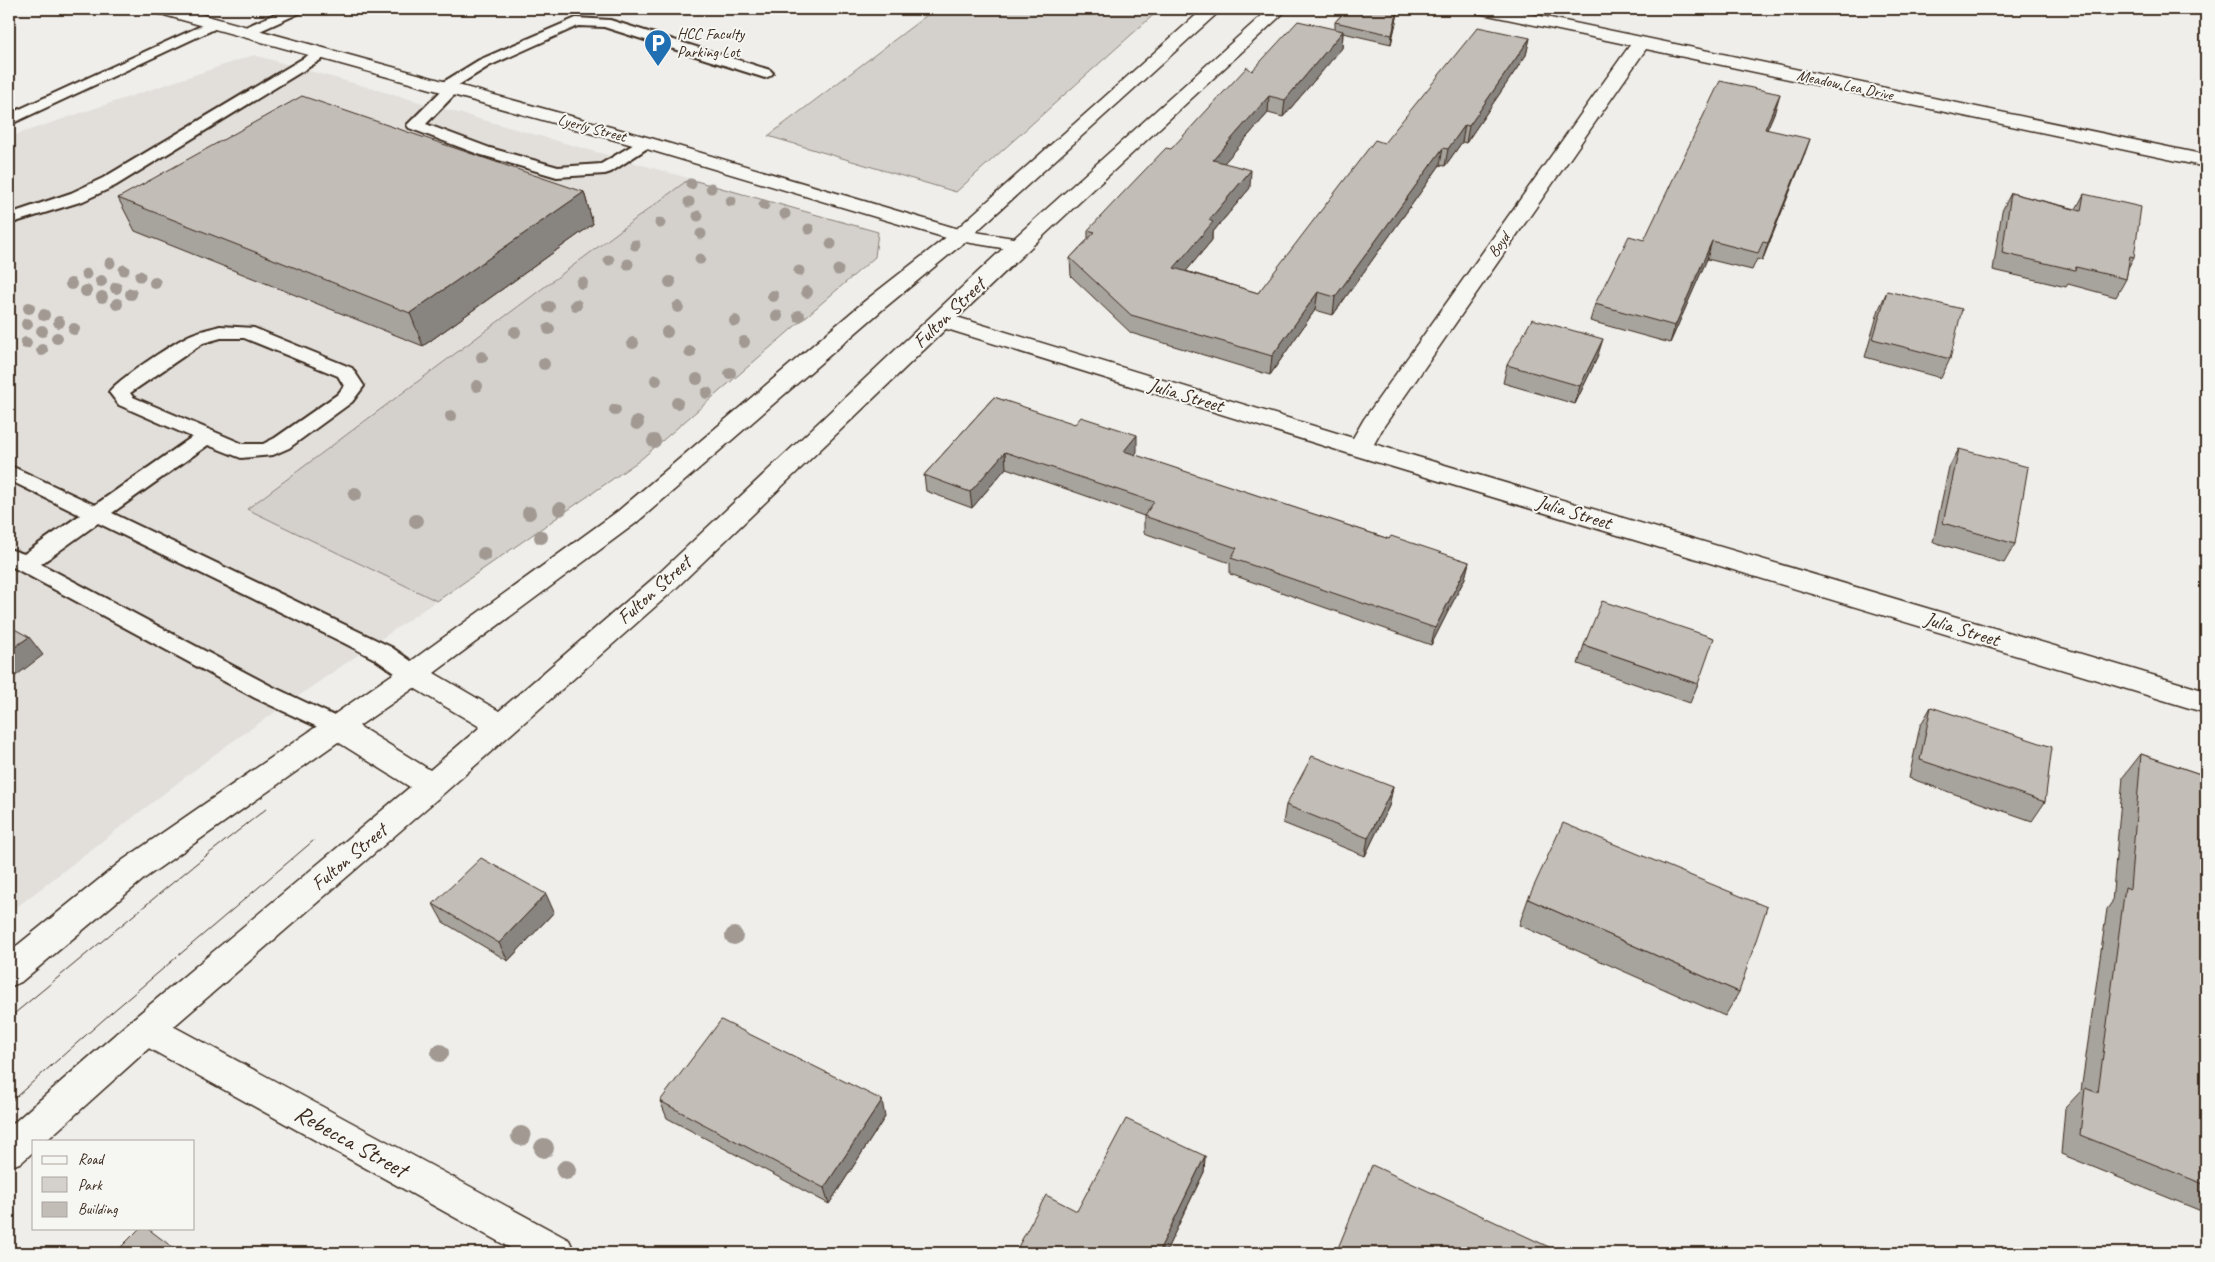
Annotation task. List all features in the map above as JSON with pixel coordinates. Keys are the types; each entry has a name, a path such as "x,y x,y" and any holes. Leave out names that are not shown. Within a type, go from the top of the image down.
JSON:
{"street":[{"name":"Lyerly Street","path":"163,9 190,12 216,24 647,143 960,236 1020,245"},
{"path":"9,972 134,869 413,674 627,517 874,305 960,236 1213,9"},
{"name":"Fulton Street","path":"9,1150 146,1029 432,786 664,583 1020,245 1280,9"},
{"name":"Meadow Lea Drive","path":"1484,9 2206,161"},
{"name":"Boyd","path":"1359,448 1373,424 1641,43"},
{"name":"Julia Street","path":"942,320 1359,448 2206,702"},
{"path":"413,674 501,726"},
{"path":"337,727 432,786"},
{"name":"Rebecca Street","path":"146,1029 556,1253"}],"lane":[{"path":"246,32 297,9"},
{"path":"647,143 605,169 557,172 484,152 415,125 448,88 484,63 576,22 605,23 765,73"},
{"path":"9,120 216,24"},
{"path":"9,219 76,197 109,182 322,53"},
{"path":"220,332 247,332 345,372 354,386 345,398 282,443 266,450 241,452 207,436 126,402 119,392 132,381 196,339 220,332"},
{"path":"17,560 95,514 207,436"},
{"path":"9,472 352,637 383,653 413,674"},
{"path":"17,560 263,692 337,727"}],"shaded area":[{"path":"254,55 878,232 875,257 640,460 223,748 9,913 9,137"}],"green space":[{"path":"935,9 1160,9 956,192 768,136"},
{"path":"689,179 878,232 875,257 640,460 437,601 247,509"}],"building":[{"path":"1347,9 1398,9 1392,35 1335,22"},
{"path":"1298,21 1343,31 1285,100 1269,96 1213,160 1251,170 1209,220 1213,222 1174,268 1258,293 1375,140 1384,143 1478,27 1530,38 1469,126 1465,125 1448,149 1443,148 1335,297 1318,292 1272,356 1131,315 1070,258 1095,232 1088,230 1166,148 1171,149 1247,67 1252,71"},
{"path":"1720,81 1780,94 1765,129 1810,139 1768,243 1763,242 1758,253 1712,241 1675,326 1595,304 1629,236 1644,240"},
{"path":"302,96 584,192 410,313 118,198"},
{"path":"2011,193 2081,211 2084,194 2141,207 2134,257 2130,256 2126,279 2076,267 2075,270 2002,253"},
{"path":"1887,291 1962,309 1950,359 1873,339"},
{"path":"1532,319 1603,339 1580,386 1507,365"},
{"path":"994,397 1075,424 1081,417 1137,435 1124,451 1389,539 1391,536 1469,562 1435,628 1231,558 1237,548 1144,516 1154,502 1005,452 970,492 924,475"},
{"path":"1959,449 2028,467 2015,544 1943,523"},
{"path":"1602,601 1714,638 1698,684 1584,645"},
{"path":"9,626 29,637 9,651"},
{"path":"1931,707 2052,747 2045,802 1920,760"},
{"path":"2141,754 2206,776 2206,1185 2080,1135 2085,1088 2098,1093 2125,887 2130,889"},
{"path":"1312,756 1393,787 1368,838 1286,805"},
{"path":"1563,823 1767,907 1739,992 1528,899"},
{"path":"481,858 546,894 499,943 433,904"},
{"path":"721,1020 882,1100 824,1188 660,1101"},
{"path":"1126,1119 1205,1156 1158,1253 1030,1253 1018,1247 1046,1195 1077,1211"},
{"path":"1372,1165 1562,1253 1336,1253"},
{"path":"138,1230 150,1230 180,1253 115,1253"}],"tram line":[{"path":"9,1018 193,866 266,809"},
{"path":"9,1103 111,1013 313,841"}],"place":[{"name":"HCC Faculty Parking Lot","path":"658,67"}]}
